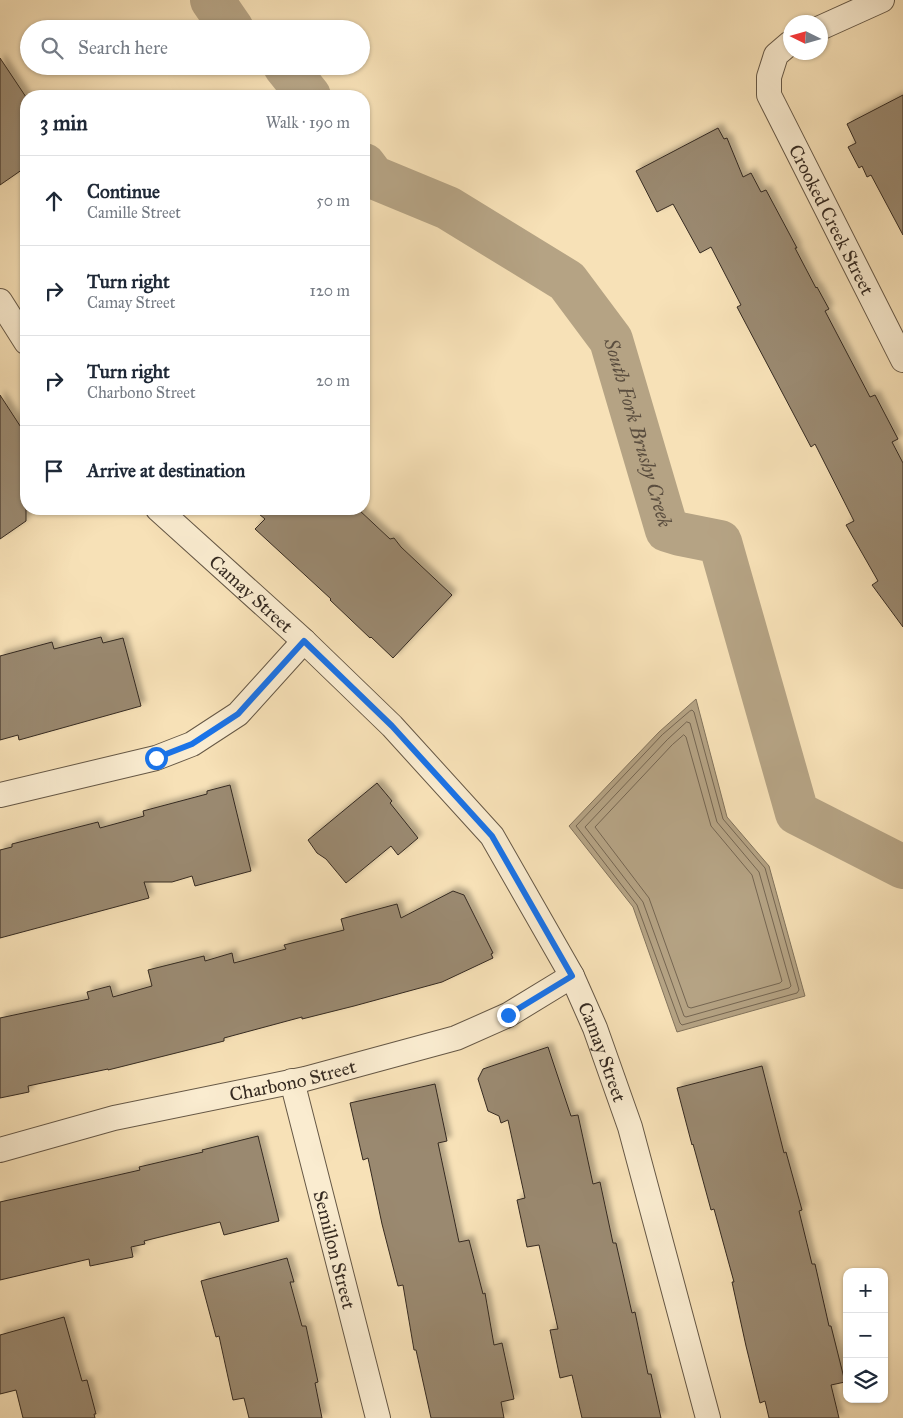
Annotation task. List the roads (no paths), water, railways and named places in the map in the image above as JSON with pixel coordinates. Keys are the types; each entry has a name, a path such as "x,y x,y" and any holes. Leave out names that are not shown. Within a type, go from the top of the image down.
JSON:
{"street":[{"path":"828,24 882,0"},
{"name":"Crooked Creek Street","path":"783,49 776,55 769,76 770,95 903,360"},
{"path":"0,300 20,332"},
{"name":"Camay Street","path":"165,515 304,641 392,726 492,836 572,976 595,1028 630,1127 708,1418"},
{"path":"0,795 156,758 192,744 238,714 304,641"},
{"name":"Charbono Street","path":"0,1150 114,1118 292,1081 456,1038 508,1015 572,976"},
{"name":"Semillon Street","path":"292,1081 378,1418"}],"water":[{"path":"696,699 727,817 769,866 805,996 677,1032 633,907 569,826 659,732"}],"waterway":[{"name":"South Fork Brushy Creek","path":"212,0 226,20"},
{"name":"South Fork Brushy Creek","path":"292,75 304,90"},
{"name":"South Fork Brushy Creek","path":"370,173 373,177 448,208 567,281 611,340 667,530 720,542 797,813 903,867"}]}
